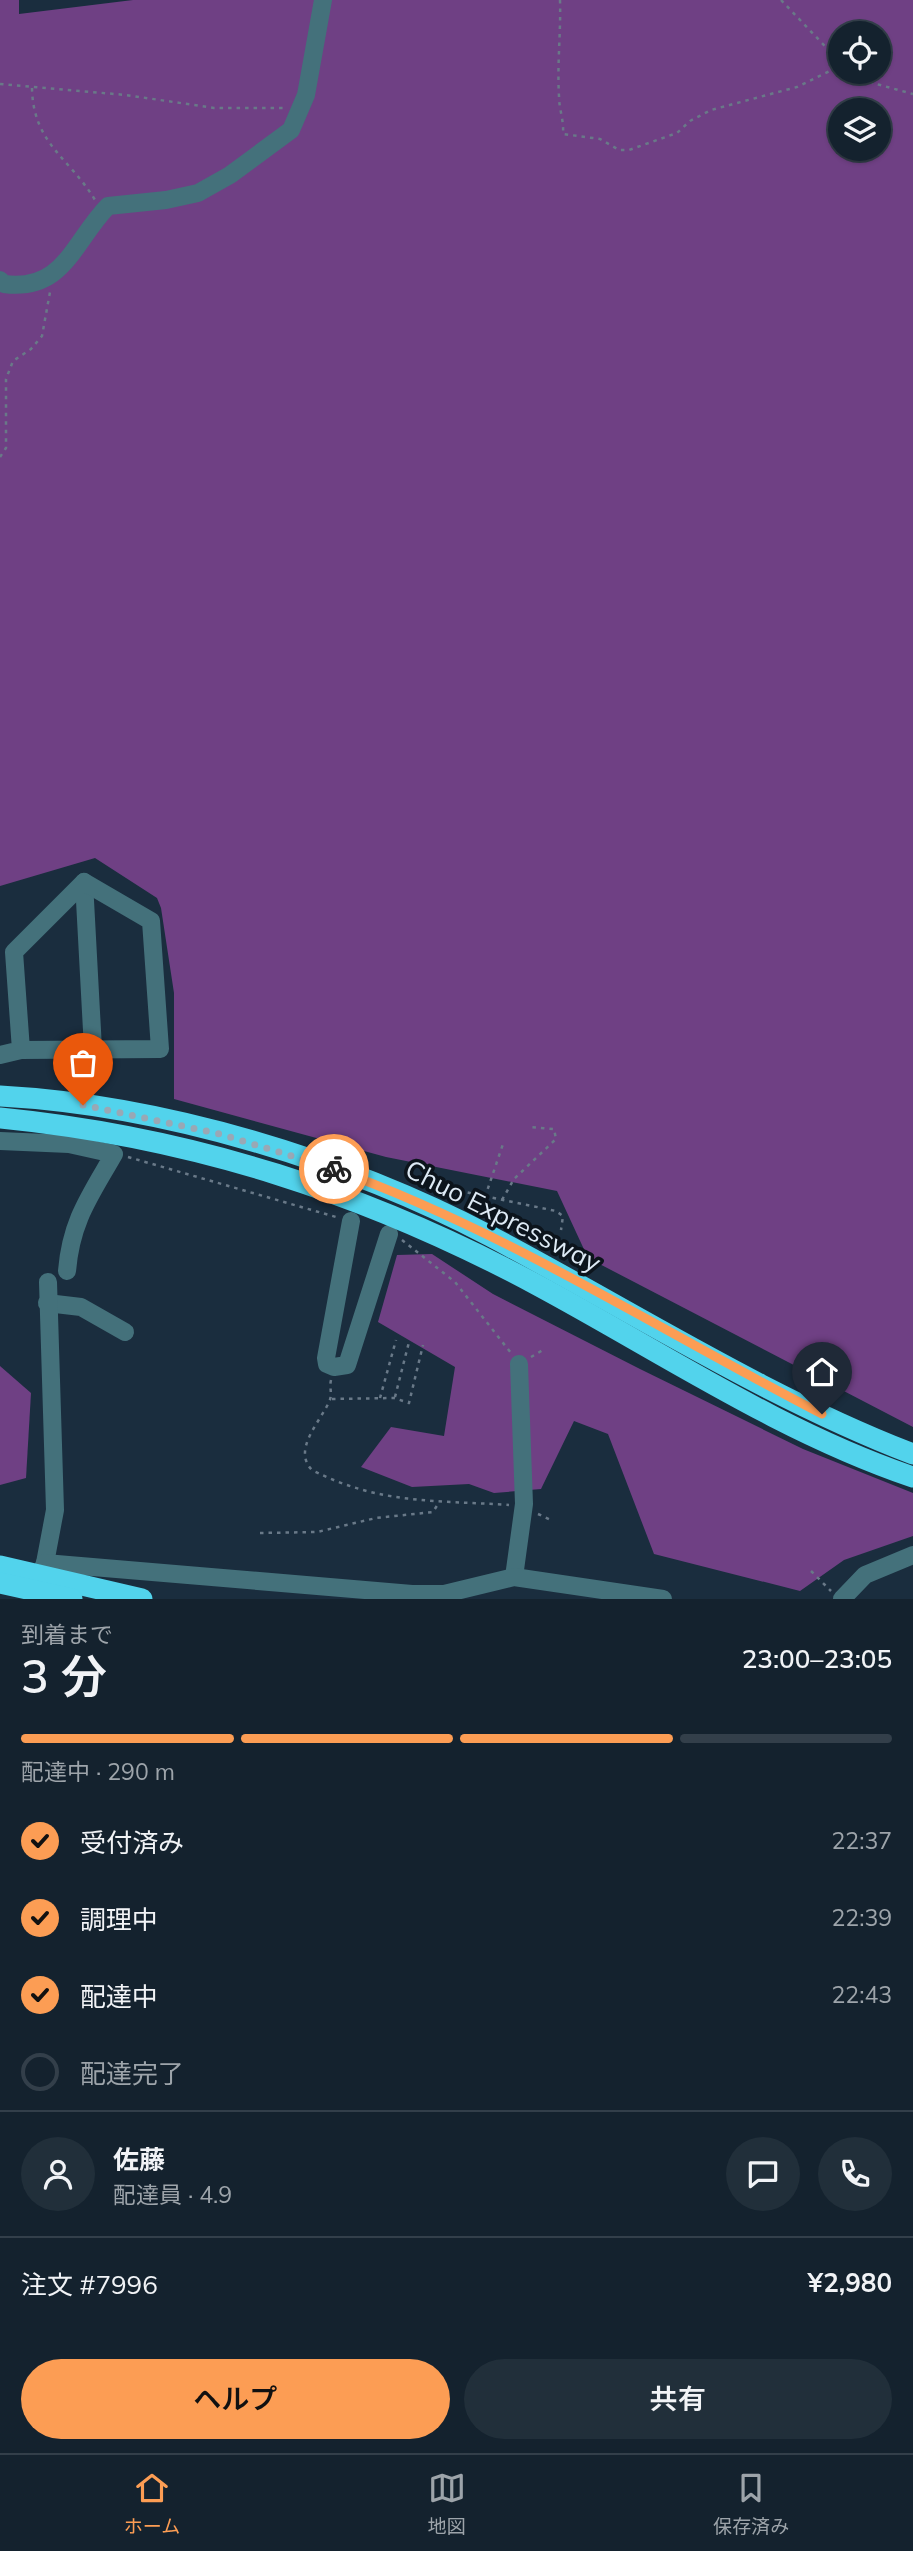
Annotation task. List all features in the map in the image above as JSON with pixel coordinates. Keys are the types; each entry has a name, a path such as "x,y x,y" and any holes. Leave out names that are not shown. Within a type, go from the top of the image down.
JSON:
{"highway":[{"name":"Chuo Expressway","path":"0,1096 83,1105 146,1116 244,1141 374,1184 488,1235 822,1414 913,1454"},
{"name":"Chuo Expressway","path":"0,1118 68,1124 164,1142 299,1180 364,1205 536,1284 818,1438 913,1477"},
{"path":"0,1566 142,1599"},
{"path":"0,1583 40,1577 72,1599"}],"street":[{"path":"0,280 4,284 14,286 55,275 107,206 166,200 198,192 230,175 291,130 303,107 323,0"},
{"path":"0,1055 21,1049 160,1049 151,921 84,882"},
{"path":"84,882 93,1049"},
{"path":"21,1049 14,952 84,882"},
{"path":"0,1141 69,1144 114,1154 77,1218 69,1240 67,1271"},
{"path":"351,1221 326,1358 327,1364 334,1367 346,1365 389,1234"},
{"path":"48,1282 55,1510 40,1577 412,1594 444,1594 514,1577 663,1599"},
{"path":"47,1303 81,1307 125,1332"},
{"path":"514,1577 523,1506 519,1364"},
{"path":"838,1596 865,1575 913,1555"},
{"path":"476,1599 514,1577"}],"path":[{"path":"559,0 562,37 558,97 564,121 563,134 600,139 619,150 629,150 677,133 690,121 711,110 797,87 828,70"},
{"path":"781,0 828,51"},
{"path":"0,84 126,95 214,108 303,107"},
{"path":"876,84 913,94"},
{"path":"32,87 32,103 47,144 80,176 102,212"},
{"path":"0,457 6,448 6,379 13,361 31,349 42,336 55,275"},
{"path":"502,1200 514,1179 556,1139 554,1129 529,1127"},
{"path":"484,1198 503,1144"},
{"path":"451,1189 556,1211 563,1216 561,1230"},
{"path":"380,1398 396,1340"},
{"path":"395,1398 409,1342"},
{"path":"331,1399 395,1398 409,1403 423,1345"},
{"path":"334,1367 330,1385 331,1399 307,1442 305,1458 312,1470 379,1495 438,1504 523,1506 551,1520"},
{"path":"260,1533 317,1532 376,1518 433,1512 438,1504"},
{"path":"811,1571 838,1596"}],"shaded area":[{"path":"0,0 19,0 19,14 133,0 913,0 913,1427 588,1258 557,1191 386,1157 174,1099 174,993 161,908 157,898 95,858 0,886"},
{"path":"432,1254 493,1294 640,1369 803,1449 913,1493 913,1536 844,1560 800,1591 654,1554 608,1434 574,1421 541,1489 494,1493 469,1484 412,1487 361,1467 391,1427 444,1436 455,1367 378,1322 397,1255"},
{"path":"0,1366 31,1393 26,1478 0,1485"}],"way so far":[{"path":"83,1105 146,1116 220,1134 334,1169"}],"route":[{"path":"334,1169 430,1207 488,1235 716,1360 822,1414"}]}
